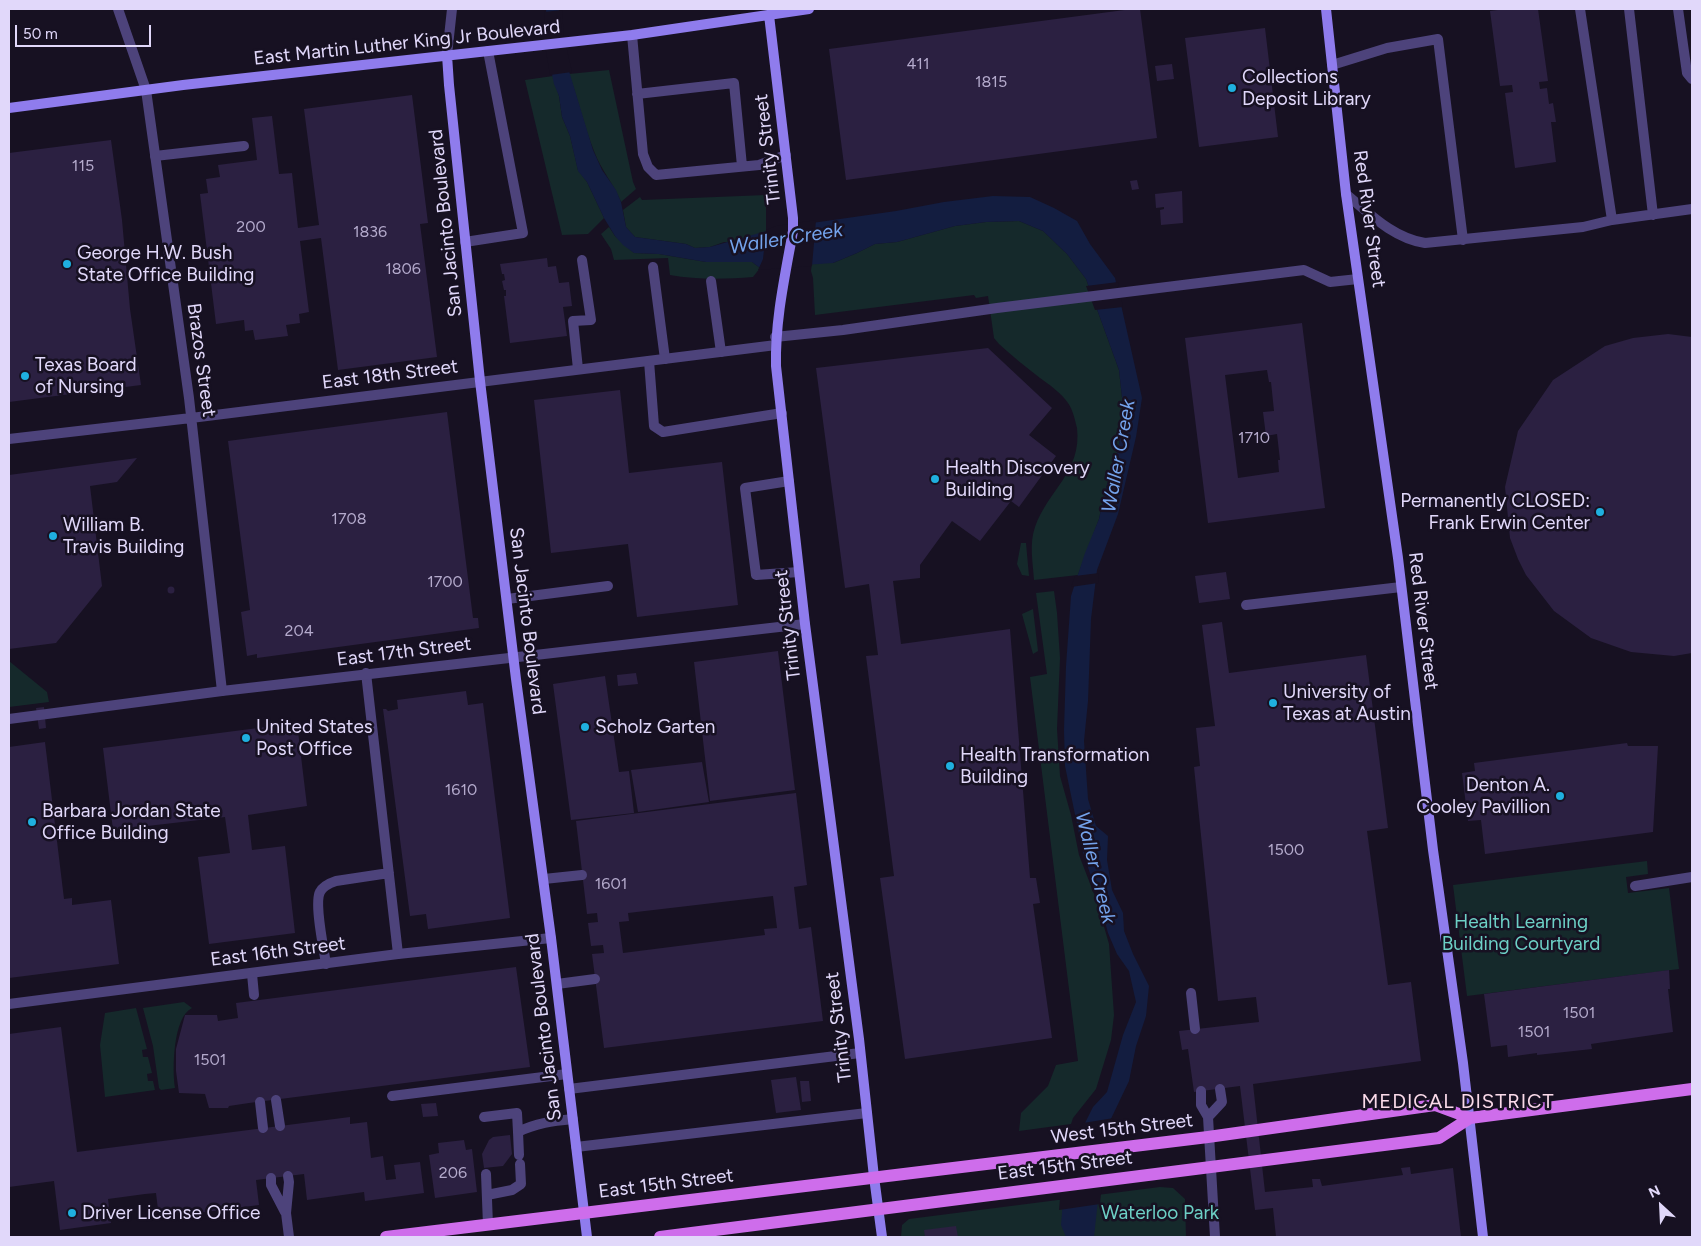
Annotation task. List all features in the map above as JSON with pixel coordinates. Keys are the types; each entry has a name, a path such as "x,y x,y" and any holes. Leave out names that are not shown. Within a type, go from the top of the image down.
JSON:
{"main road":[{"name":"East Martin Luther King Jr Boulevard","path":"9,108 447,54 507,50 632,35 769,12 809,9"},
{"name":"Red River Street","path":"1326,9 1346,194 1401,587 1433,850 1470,1118 1483,1237"},
{"name":"Trinity Street","path":"769,12 793,218 793,231 776,341 776,366 805,624 882,1237"},
{"name":"San Jacinto Boulevard","path":"447,54 480,381 544,879 587,1237"},
{"name":"East 15th Street","path":"660,1237 1439,1138 1470,1118 1692,1089"},
{"name":"East 15th Street","path":"1208,1137 1435,1105 1470,1118"},
{"name":"West 15th Street","path":"1039,1158 1208,1137"},
{"name":"East 15th Street","path":"386,1237 1039,1158"}],"street":[{"name":"Brazos Street","path":"118,9 146,90 191,418 222,691"},
{"name":"San Jacinto Boulevard","path":"447,54 452,9"},
{"path":"1580,9 1612,220"},
{"path":"1629,9 1653,215"},
{"path":"1678,9 1688,73 1692,79"},
{"path":"632,35 643,154 648,167 656,175 759,164 786,155"},
{"path":"1332,65 1388,48 1438,39 1463,240"},
{"path":"465,242 523,233 488,51"},
{"path":"638,94 734,83 742,166"},
{"path":"155,156 244,146"},
{"path":"1346,194 1391,230 1413,241 1425,243 1583,227 1612,220 1692,209"},
{"path":"578,369 574,321 591,320 582,260"},
{"path":"653,267 665,359"},
{"name":"East 18th Street","path":"9,439 721,352 843,330 997,308 1304,270 1330,282 1358,278"},
{"path":"712,281 721,352"},
{"path":"649,360 654,426 662,432 782,413"},
{"path":"789,481 745,488 756,575 799,572"},
{"path":"507,599 608,586"},
{"path":"1246,605 1401,587"},
{"name":"East 17th Street","path":"9,719 366,673 805,624"},
{"path":"366,673 398,954"},
{"path":"326,964 318,905 320,893 328,884 336,881 389,873"},
{"path":"544,879 582,875"},
{"path":"1635,886 1692,876"},
{"name":"East 16th Street","path":"9,1004 398,954 551,938"},
{"path":"252,974 255,999"},
{"path":"557,984 595,979"},
{"path":"1191,993 1194,1029"},
{"path":"569,1088 860,1053"},
{"path":"392,1096 567,1074"},
{"path":"1208,1117 1222,1102 1220,1089"},
{"path":"1201,1091 1201,1105 1208,1117 1215,1237"},
{"path":"276,1100 280,1126"},
{"path":"260,1102 263,1128"},
{"path":"484,1117 517,1112 520,1159 521,1184 512,1190 488,1195"},
{"path":"576,1147 867,1113"},
{"path":"518,1132 542,1123 573,1119"},
{"path":"486,1174 488,1225"},
{"path":"288,1176 286,1213 289,1237"},
{"path":"270,1178 271,1185 286,1213"}],"green space":[{"path":"609,70 636,189 621,202 594,151 569,74"},
{"path":"553,76 559,96 562,117 570,136 578,170 587,182 604,218 588,234 562,235 525,80"},
{"path":"766,195 766,232 710,247 695,248 686,244 635,237 626,227 623,210 640,197 642,200"},
{"path":"1019,221 1043,231 1067,254 1086,279 1119,370 1124,415 1118,450 1105,491 1099,519 1078,575 1034,580 1032,560 1033,533 1041,514 1069,469 1077,443 1077,428 1073,412 1068,403 1055,389 1014,357 994,338 988,296 976,298 974,295 815,315 811,271 812,263 833,263 875,244 897,242 955,226 986,222"},
{"path":"609,227 615,236 634,253 659,254 706,262 752,262 760,268 753,277 722,279 680,277 670,275 668,258 614,260 611,249 601,234"},
{"path":"1021,543 1026,543 1029,576 1022,575 1017,564"},
{"path":"1054,591 1060,658 1057,729 1060,776 1071,815 1079,855 1096,899 1109,944 1114,1015 1111,1040 1096,1089 1073,1118 1071,1124 1019,1131 1021,1113 1048,1086 1056,1065 1078,1061 1030,677 1047,674 1036,593"},
{"path":"1033,609 1038,651 1033,654 1022,614"},
{"path":"9,661 47,692 49,702 9,707"},
{"name":"Health Learning Building Courtyard","path":"1647,861 1648,874 1626,877 1628,893 1669,888 1679,969 1467,996 1453,885"},
{"path":"184,1002 192,1008 186,1013 177,1032 174,1057 175,1088 161,1090 159,1088 153,1046 143,1008"},
{"path":"136,1008 147,1049 142,1050 143,1057 148,1057 152,1073 147,1074 148,1081 153,1081 155,1090 105,1097 100,1045 105,1013"},
{"name":"Waterloo Park","path":"1160,1187 1173,1188 1185,1199 1186,1237 901,1237 902,1225 909,1219"}],"water":[{"name":"Waller Creek","path":"546,9 559,9 566,61 593,150 602,170 616,190 621,202 626,227 635,237 686,244 695,248 710,247 777,228 896,211 944,202 993,196 1030,197 1077,221 1090,244 1115,278 1142,398 1136,437 1118,514 1097,570 1091,619 1088,701 1084,741 1088,799 1096,826 1108,836 1107,860 1112,890 1123,913 1124,931 1149,986 1146,1016 1136,1046 1129,1081 1109,1123 1102,1163 1094,1237 1066,1237 1061,1225 1065,1176 1076,1141 1093,1107 1107,1092 1123,1035 1136,1002 1129,971 1117,954 1108,933 1100,902 1083,853 1065,766 1066,666 1071,596 1085,553 1099,519 1105,491 1118,450 1124,415 1119,370 1086,279 1067,254 1043,231 1019,221 986,222 955,226 897,242 875,244 833,263 760,268 752,262 706,262 659,254 634,253 615,236 587,182 578,171 570,136 562,117 559,96 554,84 549,59"}],"pier":[{"path":"562,10 564,37 572,72 550,75 543,34 545,25 544,12"},
{"path":"816,220 812,266 758,270 763,259 766,230 776,226"},
{"path":"1118,282 1123,307 1095,310 1086,286"},
{"path":"1099,573 1098,583 1071,587 1075,576"},
{"path":"1114,1118 1111,1123 1104,1163 1100,1204 1059,1210 1062,1176 1074,1140 1083,1123"}],"building":[{"path":"1140,9 1157,138 846,180 829,49"},
{"path":"1538,9 1548,81 1539,82 1540,89 1547,88 1549,104 1553,103 1556,122 1551,122 1556,162 1515,168 1505,93 1513,92 1512,85 1500,86 1490,11"},
{"name":"Collections Deposit Library","path":"1265,28 1278,137 1199,147 1185,38"},
{"path":"1172,64 1174,79 1157,81 1155,66"},
{"path":"412,95 428,223 420,224 437,357 338,370 321,238 300,241 309,312 299,314 300,323 286,325 288,336 255,340 253,330 245,331 244,320 216,324 200,194 208,193 206,179 220,177 218,165 257,160 252,118 272,116 279,174 292,173 298,228 319,225 304,109"},
{"name":"George H.W. Bush State Office Building","path":"111,140 122,220 130,309 141,385 9,402 9,153"},
{"path":"1137,180 1139,189 1132,190 1130,181"},
{"path":"1182,191 1183,223 1161,225 1160,210 1164,209 1164,207 1156,208 1155,194"},
{"path":"547,258 548,267 556,266 559,283 569,282 572,306 563,307 567,336 510,343 504,296 506,296 506,290 504,290 502,281 505,280 500,264"},
{"path":"1302,323 1325,508 1208,523 1185,338","holes":["1267,370 1269,382 1271,382 1274,411 1263,412 1266,436 1277,434 1280,460 1278,460 1279,472 1238,478 1225,375"]},
{"name":"Permanently CLOSED: Frank Erwin Center","path":"1668,334 1692,337 1692,653 1674,656 1631,652 1591,638 1554,611 1526,575 1518,559 1510,538 1505,487 1518,431 1553,380 1605,346 1633,338"},
{"path":"988,348 1052,408 1029,435 1056,456 1019,507 1011,501 980,541 952,521 920,565 920,578 893,581 901,644 1010,629 1030,878 1036,878 1040,903 1033,904 1052,1038 905,1059 880,878 894,876 866,656 878,655 869,584 845,588 816,368"},
{"path":"620,390 629,473 722,462 738,605 637,617 628,544 551,553 534,400"},
{"path":"447,412 473,618 478,618 479,628 257,658 257,654 247,656 241,612 250,610 228,441"},
{"name":"William B. Travis Building","path":"137,458 117,482 90,486 102,586 56,643 9,649 9,475"},
{"path":"1226,572 1230,599 1199,603 1195,576"},
{"path":"171,586 175,590 171,594 167,590"},
{"path":"1222,622 1229,673 1366,655 1388,828 1367,831 1388,985 1411,982 1421,1061 1253,1084 1265,1192 1313,1187 1312,1179 1320,1179 1322,1186 1403,1175 1401,1168 1410,1167 1411,1174 1453,1168 1461,1237 1276,1237 1273,1208 1255,1210 1240,1086 1194,1092 1188,1049 1182,1050 1179,1031 1259,1022 1256,997 1218,1001 1194,767 1200,766 1196,728 1215,726 1202,625"},
{"path":"778,651 795,790 710,801 694,662"},
{"path":"636,673 638,684 618,686 617,675"},
{"name":"Scholz Garten","path":"605,676 619,772 629,771 634,813 571,820 553,684"},
{"path":"466,691 468,705 483,703 510,918 428,929 426,914 410,916 383,709 388,711 398,709 397,700"},
{"path":"44,707 46,728 39,729 36,708"},
{"path":"297,723 307,806 248,815 252,850 285,846 295,933 209,944 198,857 230,853 225,817 113,830 103,748"},
{"name":"Barbara Jordan State Office Building","path":"45,742 64,899 72,898 72,905 111,900 119,964 9,978 9,747"},
{"name":"Denton A. Cooley Pavillion","path":"1627,743 1628,746 1658,746 1653,832 1485,854 1481,820 1468,821 1462,773 1475,771 1474,763"},
{"path":"702,762 709,802 638,812 631,770"},
{"path":"796,793 807,885 794,887 799,929 811,927 823,1021 604,1048 592,954 604,953 603,945 591,946 588,923 598,922 597,913 587,914 576,821","holes":["773,896 777,928 764,929 765,935 623,953 619,922 629,921 628,913"]},
{"path":"516,967 530,1067 249,1103 229,1106 228,1108 209,1108 205,1094 179,1093 176,1049 185,1015 217,1015 218,1021 238,1018 236,1003"},
{"path":"1669,970 1670,989 1668,989 1673,1032 1591,1044 1592,1049 1537,1055 1537,1053 1508,1057 1507,1045 1491,1047 1484,994"},
{"path":"61,1027 77,1152 350,1117 350,1124 367,1122 371,1158 383,1156 386,1180 396,1179 394,1165 420,1162 424,1193 365,1201 364,1192 307,1200 304,1174 256,1180 259,1205 159,1218 156,1193 145,1194 108,1199 111,1223 60,1230 54,1181 9,1187 9,1034"},
{"path":"796,1077 801,1110 776,1113 771,1080"},
{"path":"800,1081 809,1081 811,1101 802,1102"},
{"path":"436,1103 438,1116 423,1117 421,1104"},
{"path":"510,1135 512,1154 503,1166 484,1168 482,1154 489,1140 493,1137"},
{"path":"464,1140 466,1150 472,1149 477,1192 435,1198 429,1155 439,1153 438,1143"},
{"path":"956,1226 958,1237 925,1237 924,1230"}],"place":[{"name":"Collections Deposit Library","path":"1232,88"},
{"name":"George H.W. Bush State Office Building","path":"67,264"},
{"name":"Texas Board of Nursing","path":"25,376"},
{"name":"Health Discovery Building","path":"935,479"},
{"name":"Permanently CLOSED: Frank Erwin Center","path":"1600,512"},
{"name":"William B. Travis Building","path":"53,536"},
{"name":"University of Texas at Austin","path":"1273,703"},
{"name":"Scholz Garten","path":"585,727"},
{"name":"United States Post Office","path":"246,738"},
{"name":"Health Transformation Building","path":"950,766"},
{"name":"Denton A. Cooley Pavillion","path":"1560,796"},
{"name":"Barbara Jordan State Office Building","path":"32,822"},
{"name":"Driver License Office","path":"72,1213"}],"district":[{"name":"MEDICAL DISTRICT","path":"1458,1102"}]}
